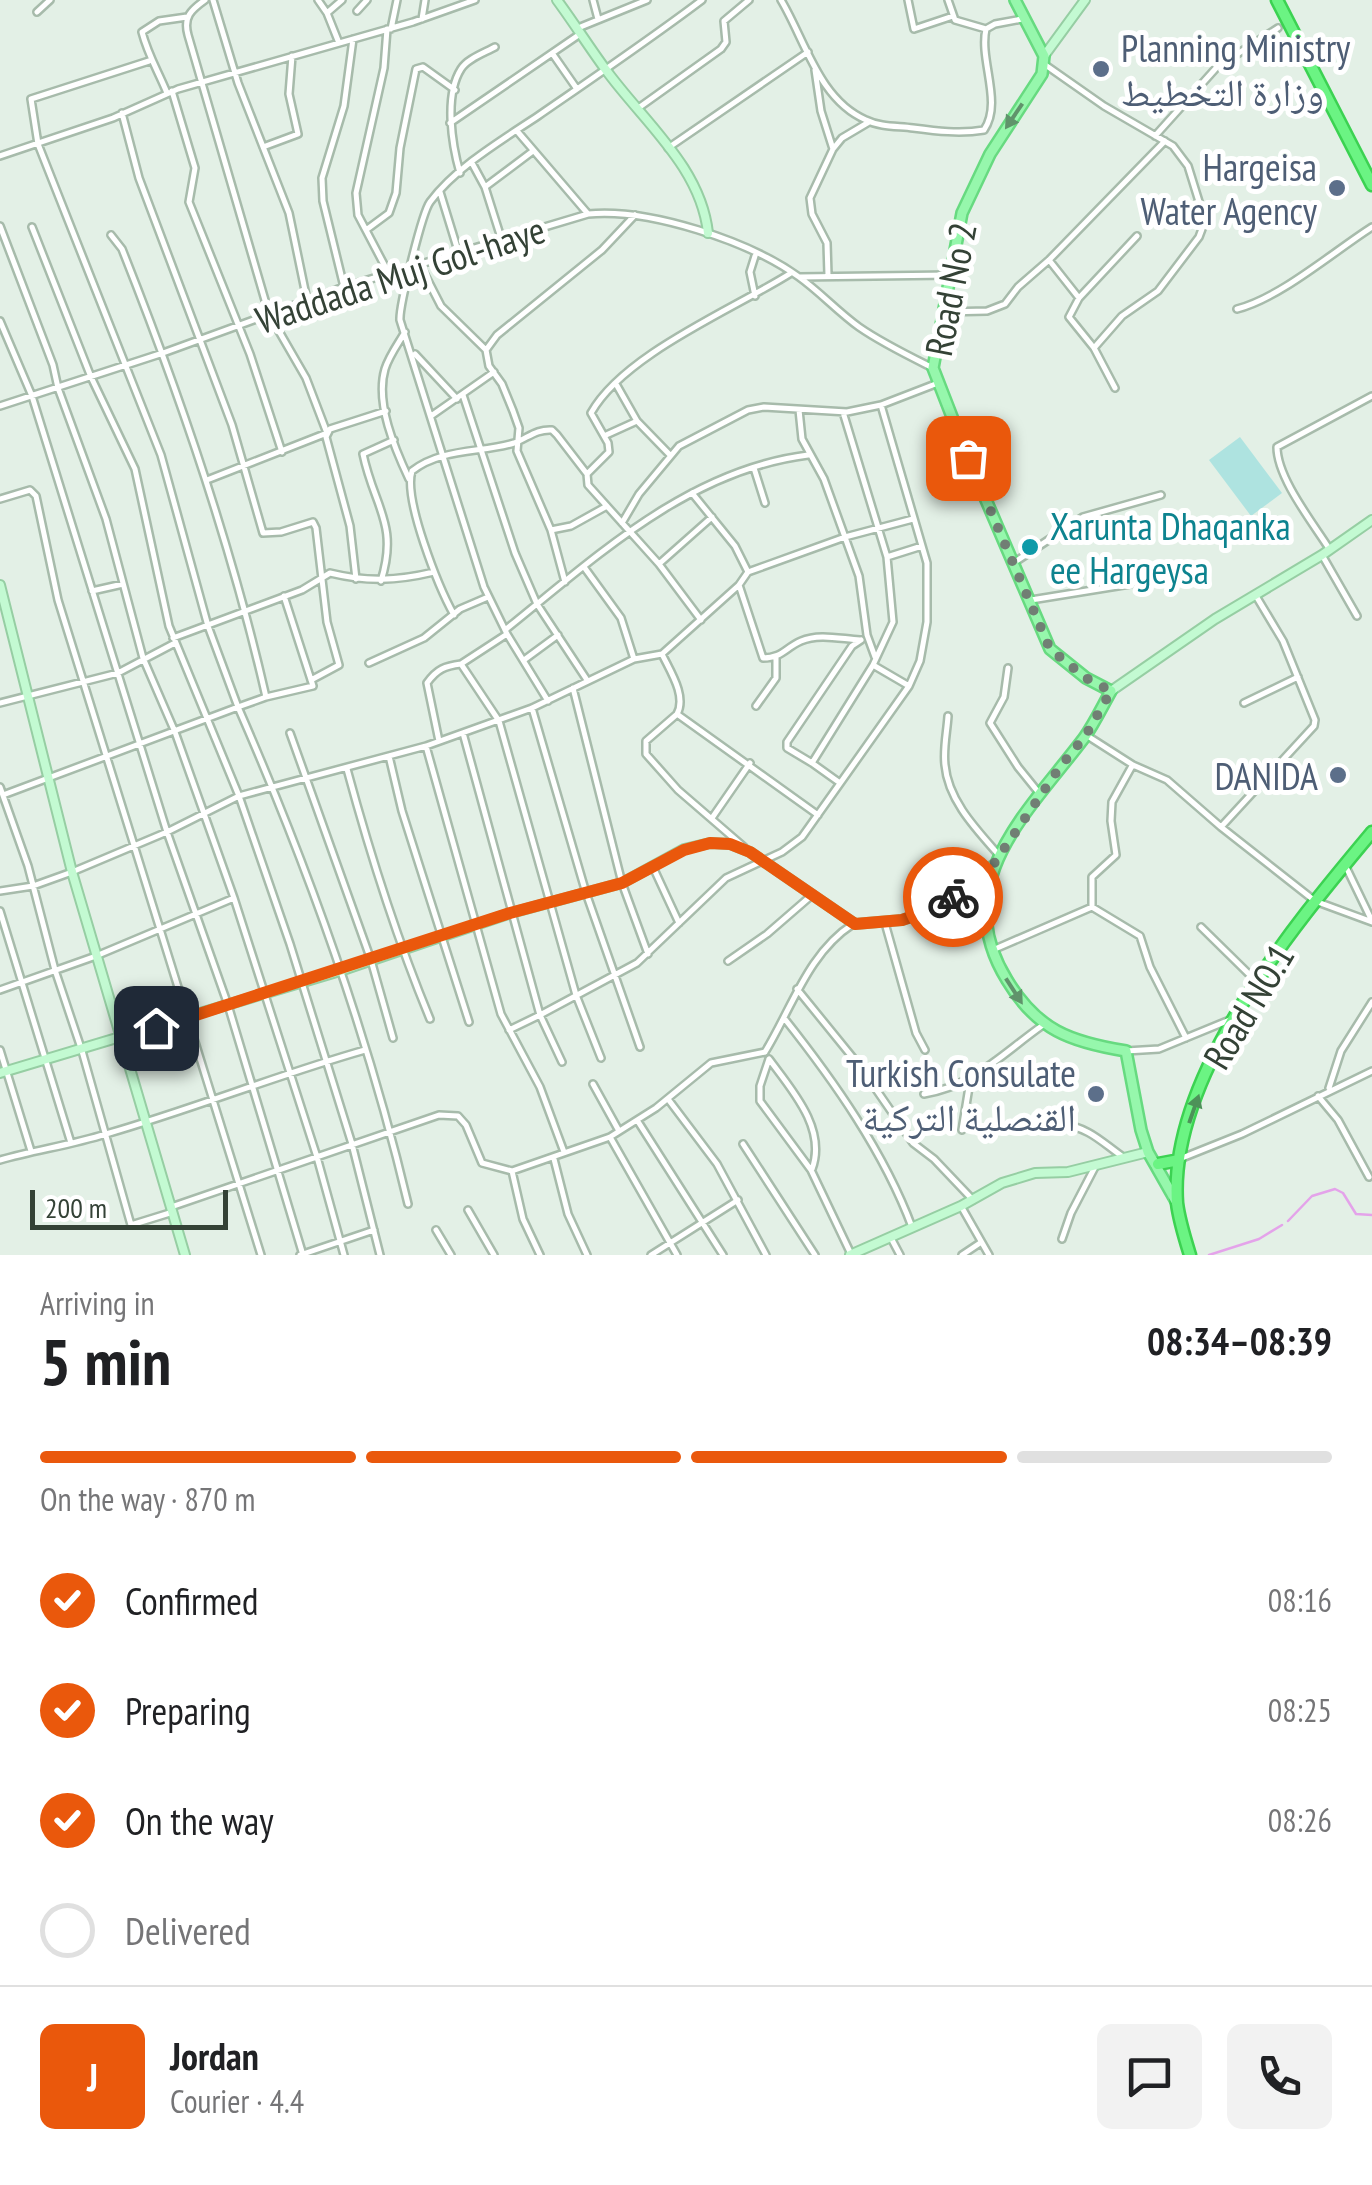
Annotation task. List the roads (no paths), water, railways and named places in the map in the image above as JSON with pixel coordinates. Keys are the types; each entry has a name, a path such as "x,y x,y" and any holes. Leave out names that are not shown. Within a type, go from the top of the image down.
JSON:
{"highway":[{"path":"1277,0 1372,185"},
{"name":"Road NO.1","path":"1190,1255 1178,1204 1179,1160 1192,1112 1221,1039 1256,981 1372,832"},
{"path":"1158,1164 1179,1160"}],"main road":[{"path":"1015,0 1044,60"},
{"name":"Road No 2","path":"1044,60 1036,88 990,154 962,213 933,368 1050,649 1086,678 1111,691"},
{"path":"1111,691 1086,735 998,854 986,900 992,950 1022,1004 1044,1025 1069,1037 1126,1051 1130,1084 1148,1152 1178,1204"}],"street":[{"path":"37,12 50,0"},
{"path":"205,0 192,9 185,24 269,314 306,378 327,433 325,440 337,470 350,526 356,579"},
{"path":"214,0 234,71 294,229 308,300"},
{"path":"318,0 328,13 339,43"},
{"path":"328,13 342,0"},
{"path":"358,11 367,0"},
{"path":"389,274 356,210 356,193 396,0"},
{"path":"422,19 424,0"},
{"path":"0,156 203,81 389,29 476,0"},
{"path":"557,0 668,148 701,199 708,233"},
{"path":"593,0 598,19"},
{"path":"450,122 552,54 580,30 648,0"},
{"path":"548,700 488,597 399,311 416,266 424,214 440,192 516,130 702,0"},
{"path":"637,109 720,50 726,42 724,22 749,0"},
{"path":"781,0 829,89 869,122 955,132 984,130 991,106 986,29"},
{"path":"908,0 914,29 953,16"},
{"path":"948,0 958,22 986,29 1025,19"},
{"path":"1085,0 1044,60 1104,106 1174,146 1188,166 1204,213 1204,228 1158,292 1122,316 1094,348"},
{"path":"187,18 159,21 142,32 149,61 170,92 195,168 190,202 250,354 282,452"},
{"path":"1155,136 1217,66 1278,28"},
{"path":"344,287 323,201 322,178 344,106 352,39"},
{"path":"460,173 451,140 455,90 462,66 494,47"},
{"path":"668,148 808,52"},
{"path":"552,54 577,89"},
{"path":"263,147 298,134 290,94 292,56"},
{"path":"149,61 31,99 38,144 160,455 208,626 273,785 340,971 390,1130 408,1204"},
{"path":"814,66 832,150"},
{"path":"366,230 389,212 396,192 400,148 416,69 423,67 455,90"},
{"path":"122,113 139,178 202,338 264,533 313,522 327,622 339,665 311,680"},
{"path":"828,275 827,243 812,214 810,198 832,150 842,138 869,122"},
{"path":"516,130 588,214"},
{"path":"944,312 997,310 1165,141"},
{"path":"485,186 533,151"},
{"path":"472,163 485,186 502,241"},
{"path":"440,192 459,254"},
{"name":"Waddada Muj Gol-haye","path":"0,406 163,353 344,287 588,214 635,215 708,233 792,273 880,342 933,368"},
{"path":"486,350 497,336 602,250 635,215"},
{"path":"0,226 54,365 58,388 100,503 143,658 175,732 234,898 317,1157 344,1255"},
{"path":"32,227 91,377 135,469 174,640 239,796 302,982 352,1144 380,1255"},
{"path":"1236,309 1257,304 1278,292 1372,227"},
{"path":"110,234 122,248 207,480 246,610 266,697"},
{"path":"1115,388 1094,348 1069,317 1078,298 1137,236"},
{"path":"755,296 750,272 756,255"},
{"path":"1049,260 1078,298"},
{"path":"416,266 441,306 486,350 489,366 519,428 517,442 526,474 550,530 565,582"},
{"path":"587,474 609,452 591,413 616,384 640,361 792,273"},
{"path":"800,278 950,275"},
{"path":"0,321 32,396 139,732 140,746 228,1005 302,1255 374,1230"},
{"path":"405,332 385,368 386,411 410,480 434,572 454,616"},
{"path":"412,352 460,397 537,604 586,680"},
{"path":"430,416 494,372"},
{"path":"622,522 679,446 748,410 764,407 842,412 881,405 938,383"},
{"path":"616,384 637,421 670,454"},
{"path":"1357,616 1293,491 1277,447 1372,396"},
{"path":"509,1030 648,954 726,878 802,837 909,686 920,661 929,584 922,546 881,405"},
{"path":"800,410 802,439 824,479 859,576 874,662 909,686"},
{"path":"207,480 244,468 330,429 386,411"},
{"path":"812,763 874,662 893,622 888,557 842,412"},
{"path":"604,436 637,421"},
{"path":"410,480 415,468 442,458 552,430 587,474 588,486 659,564 701,620"},
{"path":"381,581 388,557 388,528 362,454 394,440"},
{"path":"439,741 426,683 434,672 462,664 629,531 692,493 772,460 808,455"},
{"path":"754,466 765,503"},
{"path":"0,500 30,490 36,496 58,600 261,1255"},
{"path":"692,493 735,546 748,572"},
{"path":"1012,564 1083,517 1161,494"},
{"path":"550,530 571,526 607,506"},
{"path":"659,564 712,517"},
{"path":"0,892 33,886 72,872 131,844 168,832 239,796 426,746 532,708 634,659 662,654 739,585 748,572 845,537 913,518"},
{"path":"1111,691 1215,619 1372,520"},
{"path":"888,557 922,546"},
{"path":"584,567 621,618 634,659"},
{"path":"0,704 118,673 174,640 330,573 381,581 434,572"},
{"path":"92,592 124,584"},
{"path":"1028,601 1130,584"},
{"path":"0,585 3,612 72,872 185,1255"},
{"path":"739,585 764,658 776,658 803,640 860,640"},
{"path":"1220,826 1312,732 1315,720 1283,641 1256,595"},
{"path":"3,795 206,718 313,686 284,596"},
{"path":"369,663 424,638 460,609 488,597"},
{"path":"840,783 796,756 786,742 852,646 867,635"},
{"path":"523,660 558,636"},
{"path":"662,654 682,706 646,741 644,748 678,790 750,852 855,924"},
{"path":"756,706 776,678 776,658"},
{"path":"462,664 499,720 576,995 601,1058"},
{"path":"1008,668 1004,698 990,724 1040,794"},
{"path":"1244,703 1298,677"},
{"path":"573,688 622,883 648,954"},
{"path":"532,708 586,893 640,1047"},
{"path":"677,714 818,815"},
{"path":"948,716 945,765 950,784 968,820 998,854"},
{"path":"290,733 371,960 394,1038"},
{"path":"463,733 540,1015 562,1062"},
{"path":"1086,735 1133,765 1168,780 1315,901 1372,922"},
{"path":"426,746 501,1014 540,1088 564,1152"},
{"path":"389,756 402,811 469,1022"},
{"path":"711,819 750,763"},
{"path":"1092,907 1092,876 1116,855 1112,802 1133,765"},
{"path":"347,769 401,950 430,1019"},
{"path":"0,786 33,886 131,1225 439,1115 458,1116 466,1125 482,1163 512,1170 610,1137 668,1099 711,1063 767,1056"},
{"path":"4,1072 340,971 510,913 622,883 684,850 710,843 730,844 750,852"},
{"path":"1344,864 1372,922"},
{"path":"946,905 993,865"},
{"path":"652,866 680,923"},
{"path":"728,961 812,895"},
{"path":"0,990 96,956 234,898"},
{"path":"986,900 946,905 885,922 855,924 826,948 798,989 767,1056 760,1101 811,1170 851,1255 961,1206 1002,1183 1034,1173 1068,1172 1148,1152"},
{"path":"992,950 1092,907"},
{"path":"1092,907 1140,936 1150,966 1186,1038"},
{"path":"0,911 71,1142"},
{"path":"885,922 916,1033 925,1050"},
{"path":"1202,928 1256,981"},
{"path":"798,989 862,1069 913,1143 973,1200"},
{"path":"1328,1091 1342,1051 1372,1002"},
{"path":"784,1018 894,1178 912,1227"},
{"path":"1126,1051 1160,1049 1234,1018"},
{"path":"924,1094 951,1090 970,1080 1044,1025"},
{"path":"0,1050 31,1151"},
{"path":"0,1160 104,1135 365,1050"},
{"path":"767,1056 813,1130 816,1146 811,1170"},
{"path":"1179,1160 1372,1072"},
{"path":"962,1130 970,1080"},
{"path":"593,1084 619,1131"},
{"path":"1318,1096 1338,1120 1369,1177"},
{"path":"668,1099 717,1164 766,1255"},
{"path":"637,1120 722,1255"},
{"path":"1060,1123 1095,1134 1123,1157"},
{"path":"610,1137 677,1255"},
{"path":"743,1144 814,1255"},
{"path":"554,1158 568,1214 586,1255"},
{"path":"1062,1239 1097,1163"},
{"path":"512,1170 524,1220 540,1255"},
{"path":"651,1255 738,1200"},
{"path":"961,1206 989,1255"},
{"path":"468,1210 494,1255"},
{"path":"436,1230 450,1255"},
{"path":"890,1236 900,1255"},
{"path":"962,1255 980,1243"}],"waterway":[{"path":"1288,1221 1312,1196 1335,1189 1343,1193 1356,1214 1372,1215"},
{"path":"1209,1255 1259,1239 1282,1225"}],"place":[{"name":"Planning Ministry وزارة التخطيط","path":"1101,69"},
{"name":"Hargeisa Water Agency","path":"1337,188"},
{"name":"Xarunta Dhaqanka ee Hargeysa","path":"1030,547"},
{"name":"DANIDA","path":"1338,775"},
{"name":"Turkish Consulate القنصلية التركية","path":"1096,1094"}]}
